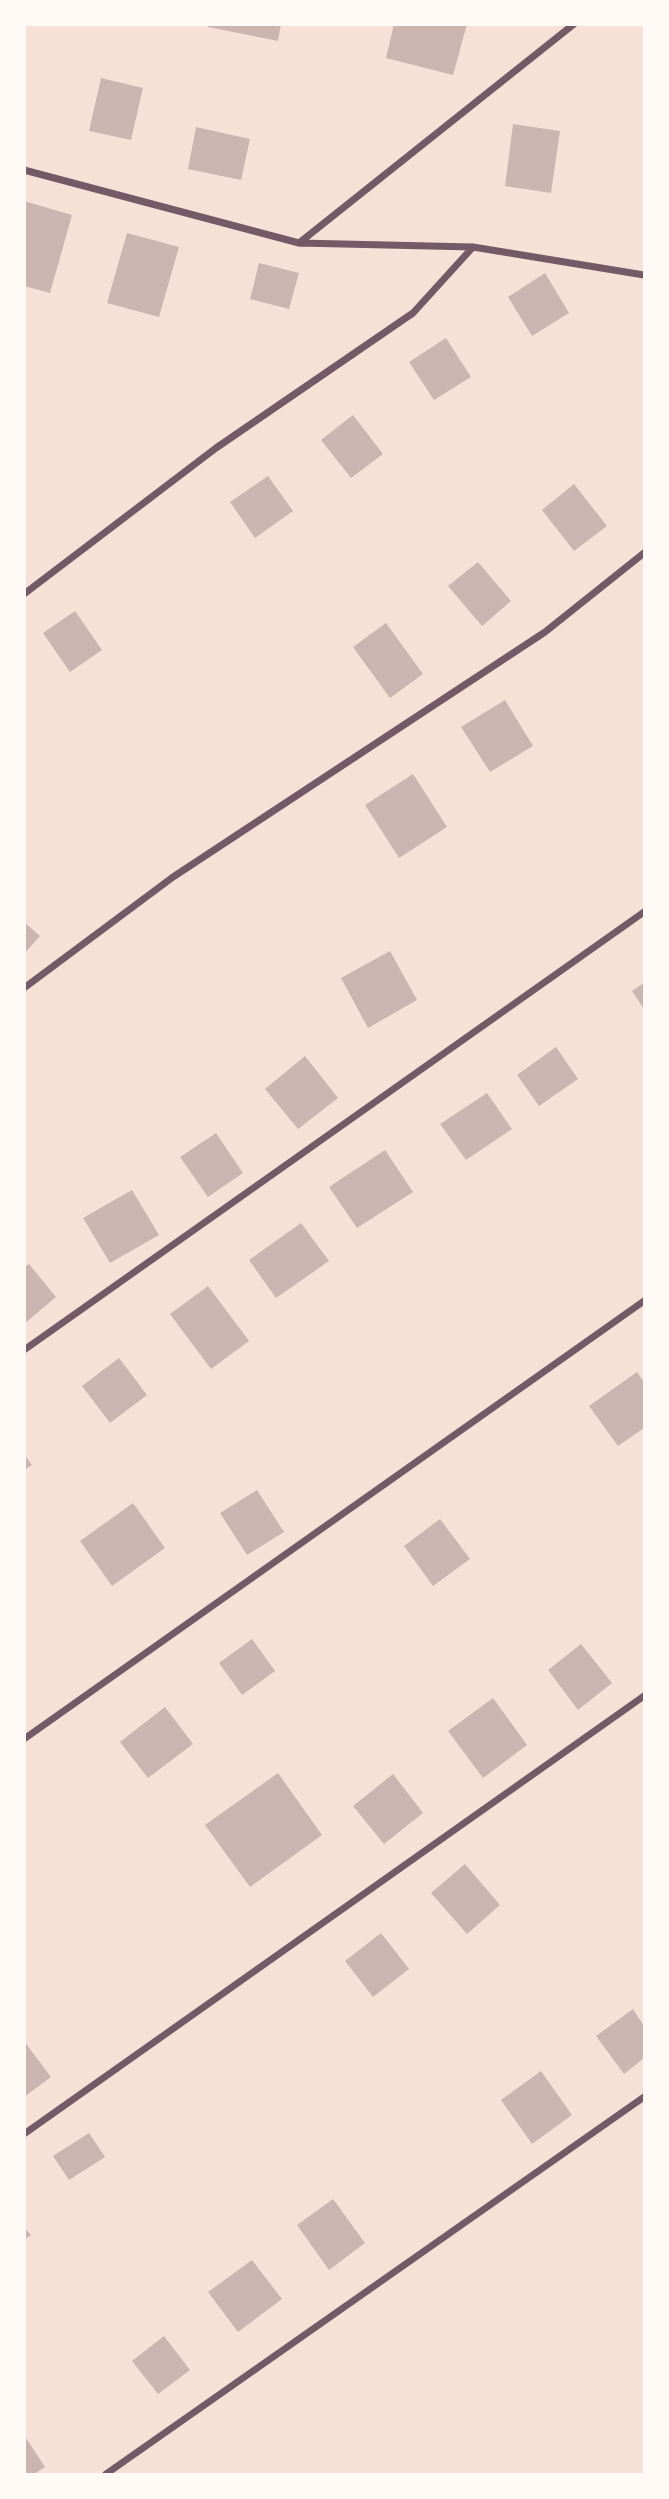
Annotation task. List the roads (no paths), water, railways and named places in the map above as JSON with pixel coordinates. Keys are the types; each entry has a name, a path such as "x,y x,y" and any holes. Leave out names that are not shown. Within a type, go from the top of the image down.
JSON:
{"street":[{"path":"299,243 574,24"},
{"path":"24,170 299,243 473,247 645,275"},
{"path":"24,594 216,448 413,313 473,247"},
{"path":"24,988 173,877 545,632 645,553"},
{"path":"24,1350 645,912"},
{"path":"24,1739 645,1300"},
{"path":"24,2134 645,1696"},
{"path":"106,2474 645,2097"}]}
